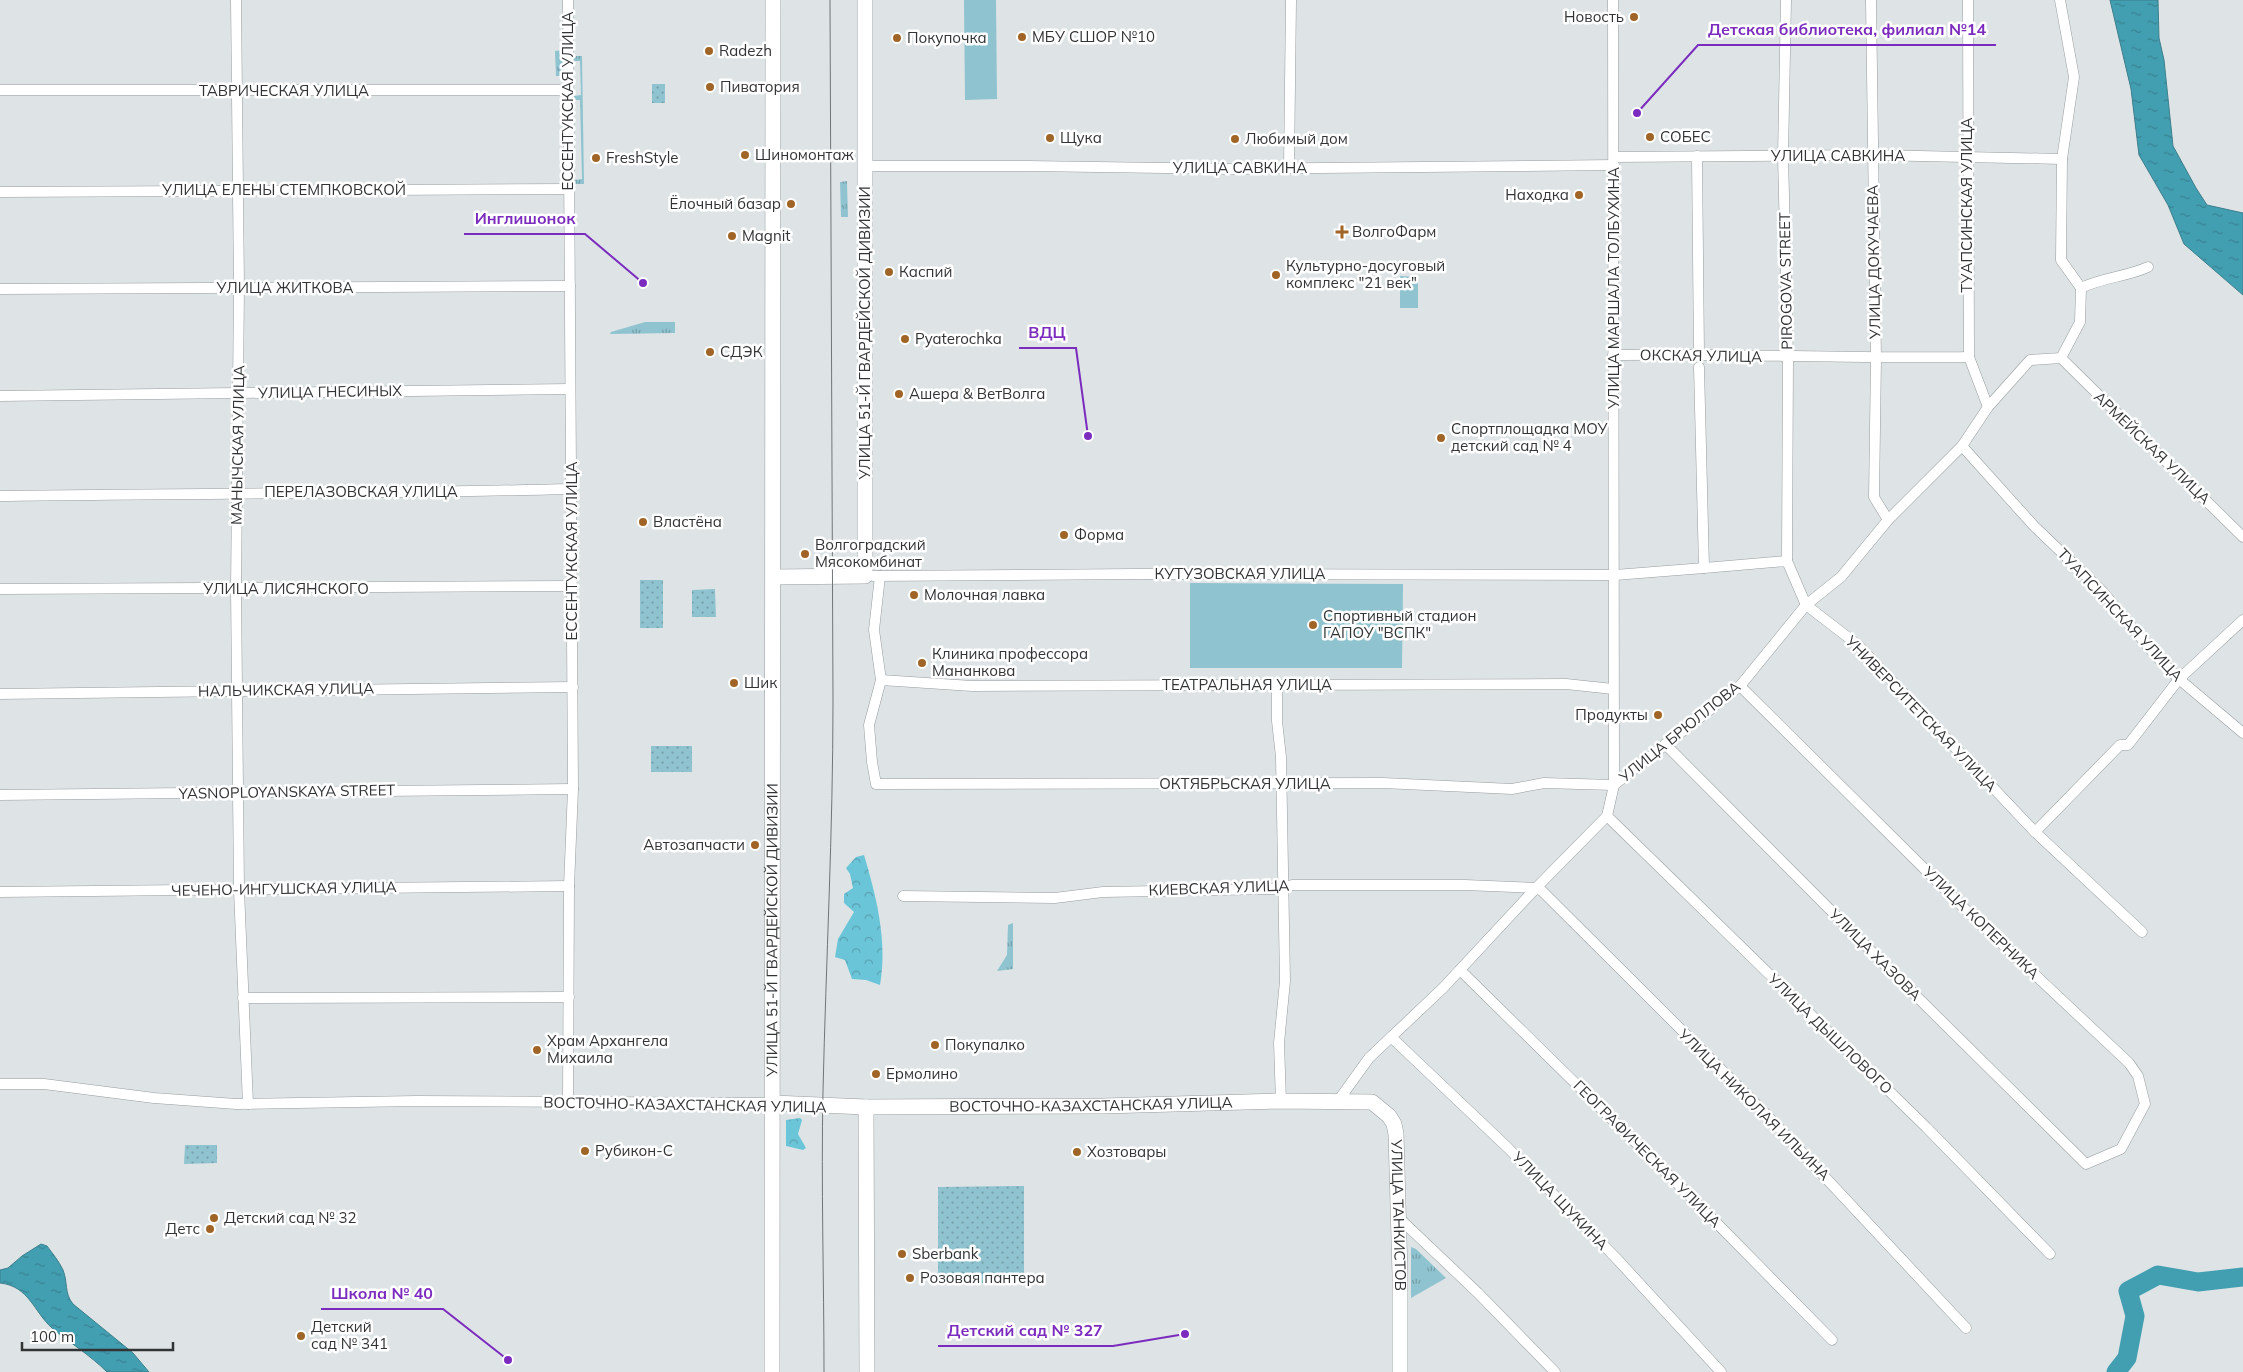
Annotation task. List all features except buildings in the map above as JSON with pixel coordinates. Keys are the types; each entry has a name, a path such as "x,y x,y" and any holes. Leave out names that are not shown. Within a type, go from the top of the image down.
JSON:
{"main road":[{"name":"УЛИЦА 51-Й ГВАРДЕЙСКОЙ ДИВИЗИИ","path":"772,1372 773,0"},
{"name":"УЛИЦА 51-Й ГВАРДЕЙСКОЙ ДИВИЗИИ","path":"865,0 865,166 872,576"},
{"path":"774,576 872,576"},
{"name":"ВОСТОЧНО-КАЗАХСТАНСКАЯ УЛИЦА","path":"773,1103 866,1107 1103,1106 1338,1101"},
{"name":"УЛИЦА ТАНКИСТОВ","path":"1338,1101 1372,1102 1381,1108 1394,1124 1396,1134 1400,1372"},
{"path":"866,1107 867,1372"}],"street":[{"name":"МАНЫЧСКАЯ УЛИЦА","path":"236,0 239,190 239,393 236,589 240,890"},
{"name":"ЕССЕНТУКСКАЯ УЛИЦА","path":"568,0 573,789 569,886 568,1103"},
{"path":"1289,168 1291,0"},
{"name":"УЛИЦА МАРШАЛА ТОЛБУХИНА","path":"1613,0 1615,575 1612,689 1614,785"},
{"name":"PIROGOVA STREET","path":"1786,0 1783,156 1788,357 1787,561"},
{"name":"УЛИЦА ДОКУЧАЕВА","path":"1871,0 1876,359 1874,497 1888,520"},
{"name":"ТУАПСИНСКАЯ УЛИЦА","path":"1968,0 1966,156 1969,357 1988,408"},
{"path":"2060,0 2074,77 2062,159 2061,260 2082,288 2080,322 2060,358"},
{"name":"ТАВРИЧЕСКАЯ УЛИЦА","path":"0,90 568,90"},
{"name":"УЛИЦА САВКИНА","path":"865,166 1289,168 1614,161 1697,156 1873,155 2062,159"},
{"path":"1697,156 1699,354"},
{"name":"УЛИЦА ЕЛЕНЫ СТЕМПКОВСКОЙ","path":"0,192 569,189"},
{"path":"2082,288 2097,280 2148,268"},
{"name":"УЛИЦА ЖИТКОВА","path":"0,289 570,286"},
{"name":"ОКСКАЯ УЛИЦА","path":"1613,355 1699,354 1876,359 1969,357"},
{"name":"УЛИЦА БРЮЛЛОВА","path":"1607,816 1614,785 1740,686 1806,605 1840,577 1888,520 1962,446 1988,408 2030,360 2060,358"},
{"name":"АРМЕЙСКАЯ УЛИЦА","path":"2060,358 2243,537"},
{"path":"1699,367 1704,568 1787,561"},
{"name":"УЛИЦА ГНЕСИНЫХ","path":"0,396 570,389"},
{"name":"ТУАПСИНСКАЯ УЛИЦА","path":"1962,446 2034,526 2102,591 2156,656 2179,679 2243,733"},
{"name":"ПЕРЕЛАЗОВСКАЯ УЛИЦА","path":"0,496 237,492 406,493 571,489"},
{"name":"УНИВЕРСИТЕТСКАЯ УЛИЦА","path":"1787,561 1806,605 1858,645 2035,832 2142,932"},
{"name":"КУТУЗОВСКАЯ УЛИЦА","path":"872,576 1136,574 1615,575 1704,568"},
{"path":"872,576 874,630 882,680"},
{"name":"УЛИЦА ЛИСЯНСКОГО","path":"0,589 572,586"},
{"path":"2035,832 2120,746 2128,745 2179,679 2243,620"},
{"name":"ТЕАТРАЛЬНАЯ УЛИЦА","path":"882,680 972,686 1566,684 1612,689"},
{"name":"ОКТЯБРЬСКАЯ УЛИЦА","path":"882,680 870,726 872,762 876,784 1383,783 1512,789 1544,783 1614,785"},
{"path":"1277,686 1282,784 1285,981 1279,1044 1281,1101"},
{"name":"УЛИЦА КОПЕРНИКА","path":"1740,686 1966,910 2129,1063 2138,1076 2145,1104 2121,1149 2086,1164"},
{"name":"НАЛЬЧИКСКАЯ УЛИЦА","path":"0,694 572,687"},
{"name":"УЛИЦА ХАЗОВА","path":"1665,744 2086,1164"},
{"name":"YASNOPLOYANSKAYA STREET","path":"0,795 573,789"},
{"path":"1338,1101 1370,1058 1460,970 1536,888 1607,816"},
{"name":"УЛИЦА ДЫШЛОВОГО","path":"1607,816 1926,1127 2050,1254"},
{"name":"КИЕВСКАЯ УЛИЦА","path":"903,896 1055,898 1103,892 1283,888 1292,885 1536,888"},
{"name":"ЧЕЧЕНО-ИНГУШСКАЯ УЛИЦА","path":"0,892 569,886"},
{"name":"УЛИЦА НИКОЛАЯ ИЛЬИНА","path":"1536,888 1542,891 1766,1114 1966,1328"},
{"path":"240,890 248,1104"},
{"name":"ГЕОГРАФИЧЕСКАЯ УЛИЦА","path":"1460,970 1684,1190 1832,1340"},
{"path":"243,998 569,997"},
{"name":"УЛИЦА ЩУКИНА","path":"1391,1038 1514,1154 1616,1258 1721,1372"},
{"name":"ВОСТОЧНО-КАЗАХСТАНСКАЯ УЛИЦА","path":"0,1084 44,1084 154,1098 248,1104 417,1101 773,1103"},
{"path":"1398,1217 1478,1293 1555,1372"}],"green space":[{"path":"964,0 996,0 997,99 965,100"},
{"path":"563,50 563,76 556,76 555,51"},
{"path":"574,56 582,56 584,184 575,184 575,180 582,179 580,100 574,100 574,96 581,95 580,61 574,61"},
{"path":"652,84 665,84 665,103 652,103"},
{"path":"847,181 848,217 841,217 840,182"},
{"path":"1400,276 1418,277 1418,308 1400,308"},
{"path":"645,322 675,322 675,333 610,334 611,332"},
{"path":"640,580 663,580 663,628 640,628"},
{"path":"1190,583 1403,584 1402,668 1190,668"},
{"path":"715,589 716,617 692,617 692,590"},
{"path":"651,746 692,746 692,772 651,772"},
{"path":"864,855 873,886 882,936 883,952 880,985 866,980 852,979 845,960 835,957 838,939 854,912 844,903 844,894 853,888 850,874 846,868 856,857"},
{"path":"1013,923 1013,969 997,971 1007,955 1008,925"},
{"path":"800,1118 802,1120 798,1134 806,1148 803,1150 786,1146 786,1120"},
{"path":"185,1145 217,1145 217,1163 184,1164"},
{"path":"1024,1186 1024,1283 938,1283 938,1187"},
{"path":"1411,1247 1416,1249 1446,1278 1411,1298"}],"water":[{"path":"2110,0 2158,0 2159,38 2164,60 2173,146 2207,205 2243,213 2243,295 2184,244 2168,205 2139,155 2131,89"},
{"path":"41,1244 47,1246 61,1267 68,1296 73,1304 133,1353 149,1372 107,1372 52,1328 18,1289 0,1283 0,1270 8,1268"}],"waterway":[{"path":"2116,1372 2127,1358 2135,1316 2128,1291 2158,1275 2198,1282 2243,1277"}],"tram line":[{"path":"824,1372 822,1126 832,798 833,701 830,0"}],"place":[{"name":"Новость","path":"1634,17"},
{"name":"МБУ СШОР №10","path":"1022,37"},
{"name":"Покупочка","path":"897,38"},
{"name":"Radezh","path":"709,51"},
{"name":"Пиватория","path":"710,87"},
{"name":"Детская библиотека, филиал №14","path":"1637,113"},
{"name":"СОБЕС","path":"1650,137"},
{"name":"Щука","path":"1050,138"},
{"name":"Любимый дом","path":"1235,139"},
{"name":"Шиномонтаж","path":"745,155"},
{"name":"FreshStyle","path":"596,158"},
{"name":"Находка","path":"1579,195"},
{"name":"Ёлочный базар","path":"791,204"},
{"name":"ВолгоФарм","path":"1342,232"},
{"name":"Magnit","path":"732,236"},
{"name":"Каспий","path":"889,272"},
{"name":"Культурно-досуговый комплекс \"21 век\"","path":"1276,275"},
{"name":"Инглишонок","path":"643,283"},
{"name":"Pyaterochka","path":"905,339"},
{"name":"СДЭК","path":"710,352"},
{"name":"Ашера & ВетВолга","path":"899,394"},
{"name":"ВДЦ","path":"1088,436"},
{"name":"Спортплощадка МОУ детский сад № 4","path":"1441,438"},
{"name":"Властёна","path":"643,522"},
{"name":"Форма","path":"1064,535"},
{"name":"Волгоградский Мясокомбинат","path":"805,554"},
{"name":"Молочная лавка","path":"914,595"},
{"name":"Спортивный стадион ГАПОУ \"ВСПК\"","path":"1313,625"},
{"name":"Клиника профессора Мананкова","path":"922,663"},
{"name":"Шик","path":"734,683"},
{"name":"Продукты","path":"1658,715"},
{"name":"Автозапчасти","path":"755,845"},
{"name":"Покупалко","path":"935,1045"},
{"name":"Храм Архангела Михаила","path":"537,1050"},
{"name":"Ермолино","path":"876,1074"},
{"name":"Рубикон-С","path":"585,1151"},
{"name":"Хозтовары","path":"1077,1152"},
{"name":"Детский сад № 32","path":"214,1218"},
{"name":"Детс","path":"210,1229"},
{"name":"Sberbank","path":"902,1254"},
{"name":"Розовая пантера","path":"910,1278"},
{"name":"Детский сад № 327","path":"1185,1334"},
{"name":"Детский сад № 341","path":"301,1336"},
{"name":"Школа № 40","path":"508,1360"}]}
